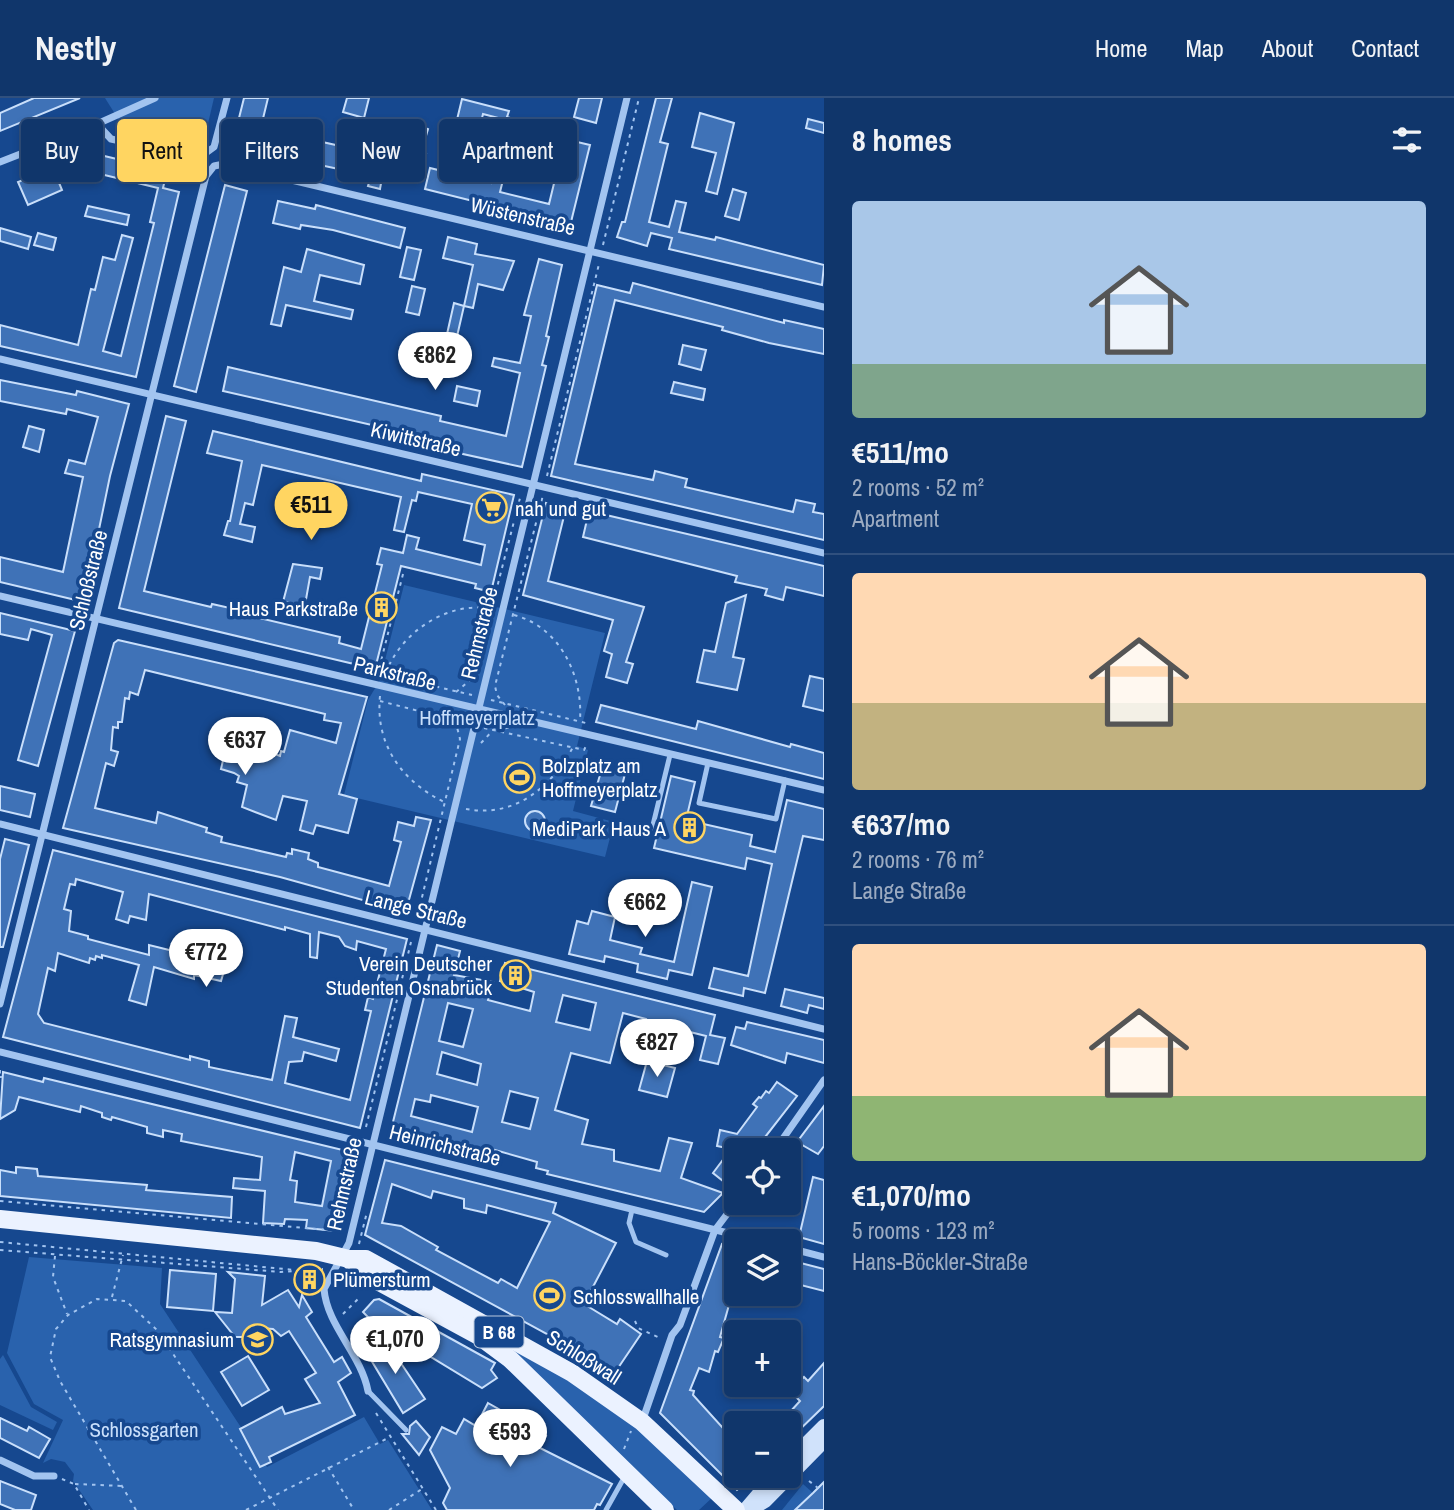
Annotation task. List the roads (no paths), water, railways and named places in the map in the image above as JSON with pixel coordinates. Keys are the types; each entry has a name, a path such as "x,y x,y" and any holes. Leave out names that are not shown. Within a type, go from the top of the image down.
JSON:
{"main road":[{"name":"Schloßwall","path":"0,1219 316,1251 345,1258 366,1259 561,1366 637,1419 736,1510"},
{"name":"Schloßwall","path":"345,1258 361,1272 479,1336 510,1359 665,1510"},
{"path":"801,1449 824,1426"},
{"path":"747,1510 765,1501 824,1440"},
{"path":"747,1510 765,1488"}],"street":[{"path":"103,121 155,98"},
{"path":"103,130 111,139 199,158 214,147 227,98"},
{"name":"Rehmstraße","path":"368,1391 364,1370 325,1300 326,1284 345,1258 349,1244 367,1143 478,711 627,98"},
{"path":"0,162 21,154"},
{"name":"Wüstenstraße","path":"214,166 224,163 824,307"},
{"name":"Schloßstraße","path":"0,1004 206,176 214,166"},
{"name":"Kiwittstraße","path":"0,359 824,554"},
{"name":"Parkstraße","path":"0,596 478,711 824,790"},
{"name":"Lange Straße","path":"0,824 824,1029"},
{"name":"Heinrichstraße","path":"0,1052 724,1232"},
{"path":"783,1138 824,1080"},
{"path":"637,1419 672,1335 680,1325 715,1230 726,1215"},
{"path":"801,1251 824,1257"},
{"path":"0,1460 34,1476 54,1476"}],"lane":[{"path":"652,830 670,755"},
{"path":"708,763 699,803 776,819 785,780"},
{"path":"632,1210 629,1223 636,1242 666,1255"},
{"path":"368,1391 405,1430"},
{"path":"606,1510 622,1469"}],"place":[{"name":"nah und gut","path":"492,508"},
{"name":"Haus Parkstraße","path":"381,608"},
{"name":"Bolzplatz am Hoffmeyerplatz","path":"519,777"},
{"name":"MediPark Haus A","path":"689,828"},
{"name":"Verein Deutscher Studenten Osnabrück","path":"515,975"},
{"name":"Plümersturm","path":"310,1279"},
{"name":"Schlosswallhalle","path":"550,1296"},
{"name":"Ratsgymnasium","path":"257,1339"}],"park label":[{"name":"Hoffmeyerplatz","path":"477,717"},
{"name":"Schlossgarten","path":"144,1429"}]}
